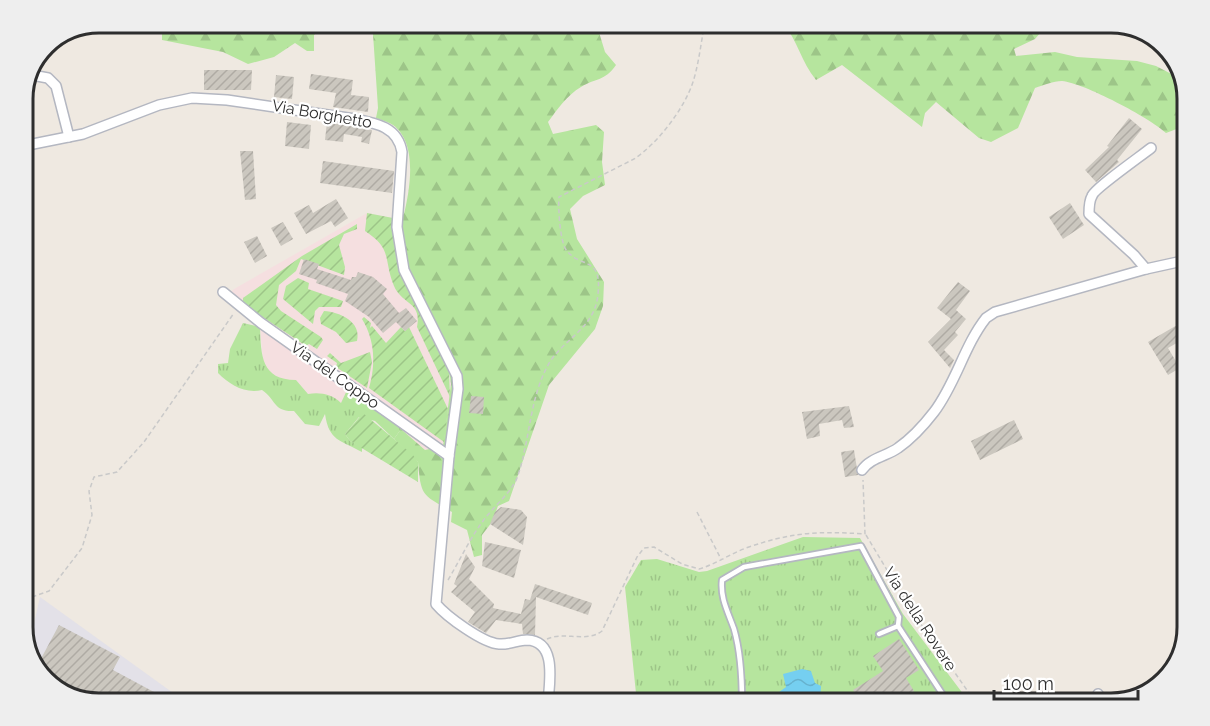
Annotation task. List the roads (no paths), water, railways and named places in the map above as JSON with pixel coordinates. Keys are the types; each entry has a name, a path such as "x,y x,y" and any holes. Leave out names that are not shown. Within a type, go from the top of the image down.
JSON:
{"street":[{"path":"37,76 48,78 56,86 69,137"},
{"name":"Via Borghetto","path":"33,144 96,130 159,105 198,98 344,117 375,123 390,130 400,142 402,152 397,227 404,270 458,376 436,604 457,622 491,642 502,644 529,640 541,645 549,658 548,693"},
{"path":"1146,268 1089,214 1089,210 1095,191 1128,168 1151,148"},
{"path":"862,470 866,465 911,438 933,413 951,387 979,326 995,312 1146,268 1177,262"},
{"name":"Via del Coppo","path":"224,292 449,456"}],"lane":[{"path":"742,693 742,677 734,631 721,593 722,580 744,567 861,546 899,617 898,626 942,693"},
{"path":"879,634 898,626"}],"water":[{"path":"802,669 811,671 815,683 821,686 821,693 778,693 786,687 783,674"}]}
